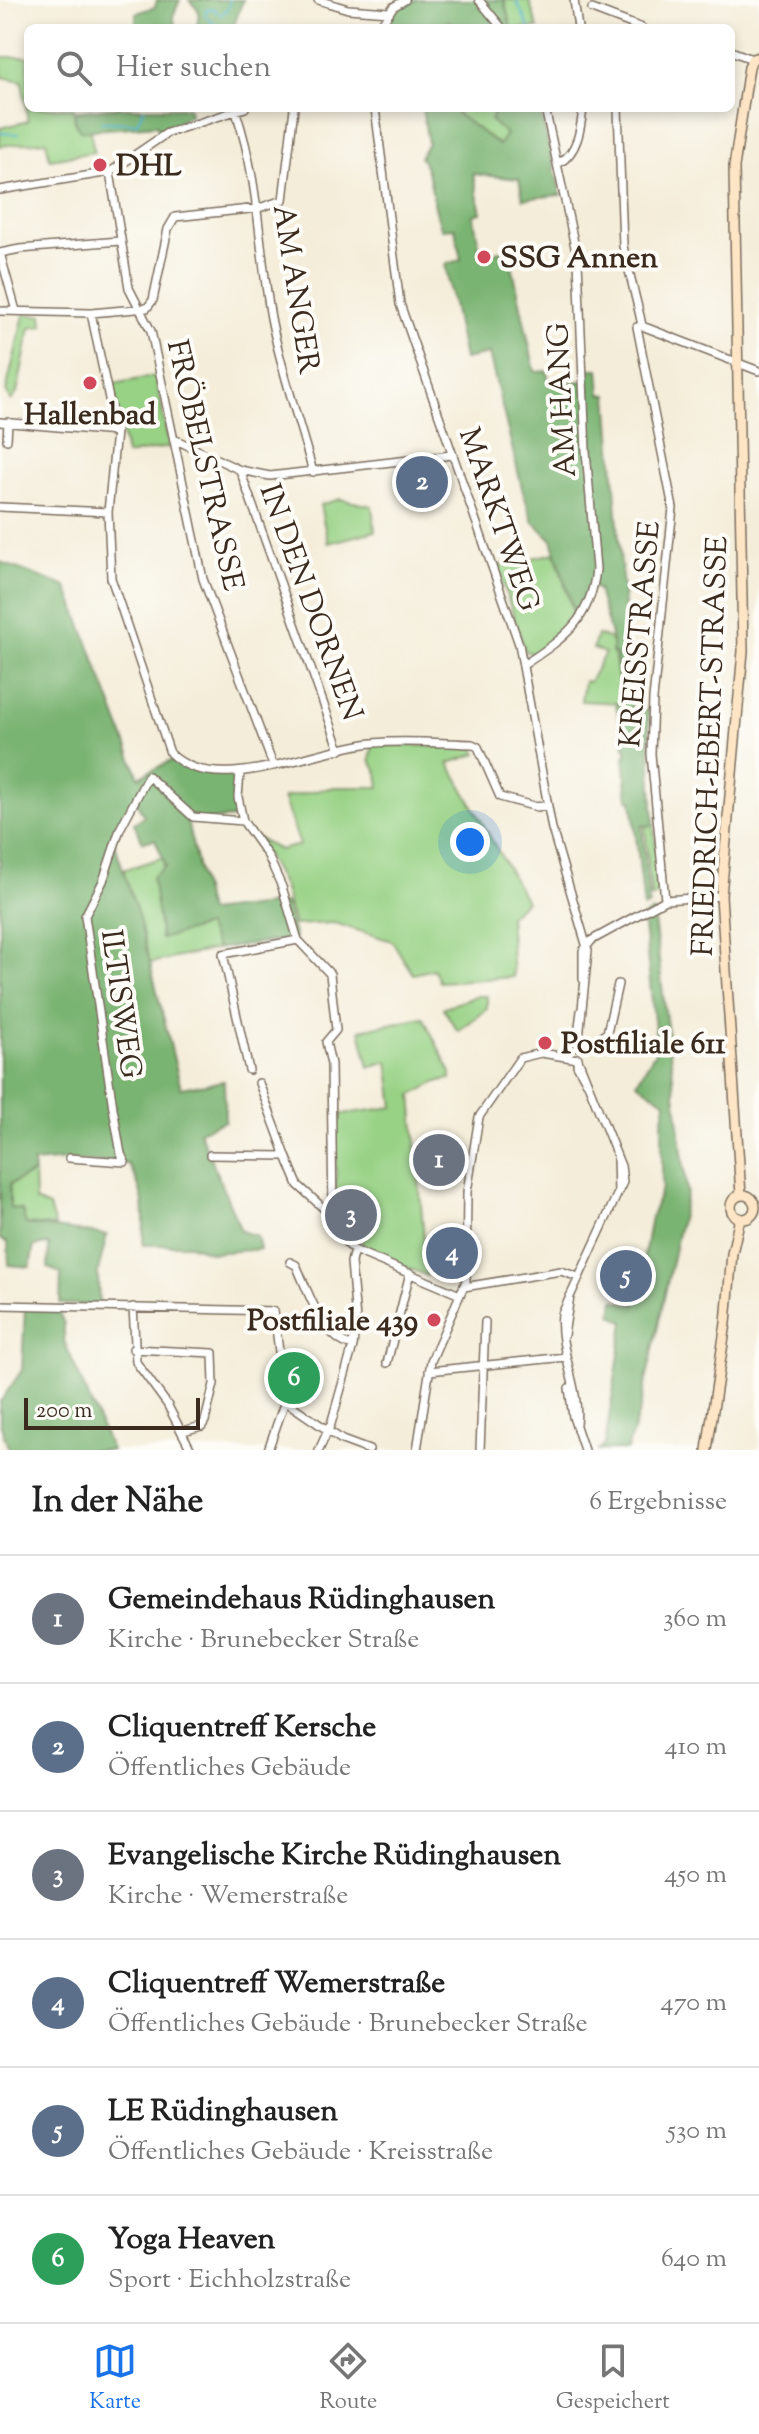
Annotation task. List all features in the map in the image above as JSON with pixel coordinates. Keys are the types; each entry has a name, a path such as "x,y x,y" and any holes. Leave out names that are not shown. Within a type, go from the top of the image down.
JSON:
{"street":[{"path":"318,0 343,8 389,12"},
{"path":"382,24 389,12 405,0"},
{"path":"479,0 499,24"},
{"path":"574,0 577,24"},
{"path":"592,9 631,24"},
{"path":"735,52 756,58"},
{"name":"FRIEDRICH-EBERT-STRASSE","path":"707,1450 726,1323 732,1253 740,1218 731,1206 741,1195 721,896 743,651 735,146 756,58"},
{"path":"0,190 110,172 167,133 234,112"},
{"name":"AM ANGER","path":"240,112 259,208 272,320 313,472"},
{"path":"0,311 91,313 147,308 153,300 168,229 175,217 259,208 277,204 284,197 294,112"},
{"name":"MARKTWEG","path":"376,112 400,304 525,664 547,805 586,946"},
{"name":"AM HANG","path":"525,664 572,630 594,585 596,569 586,451 578,261 546,112"},
{"path":"559,163 570,155 582,126 583,112"},
{"name":"KREISSTRASSE","path":"618,112 623,241 642,326 637,327 673,508 653,699 651,754 665,900"},
{"name":"FRÖBELSTRASSE","path":"110,172 129,288 151,331 203,579 273,765"},
{"path":"16,311 0,253 120,241"},
{"path":"91,313 116,432 108,512 111,578 170,753 194,768 240,773 371,743 472,744 478,747 500,797 537,807 547,805"},
{"path":"642,326 759,371"},
{"path":"7,440 4,422 116,432"},
{"path":"174,439 240,470 270,476 452,455"},
{"name":"IN DEN DORNEN","path":"240,470 340,750"},
{"path":"0,507 108,512"},
{"path":"240,773 238,797 243,821 273,866 298,940 330,974 338,1032 326,1042 331,1064 333,1217 338,1235 354,1250 462,1291 561,1271 578,1277"},
{"name":"ILTISWEG","path":"69,1158 125,1162 114,1116 85,916 103,881 120,829 148,776 193,817 243,821"},
{"path":"584,1450 576,1424 576,1405 564,1336 570,1294 618,1195 623,1175 578,1059 589,955 586,946 665,900 721,896"},
{"path":"249,1070 223,954 298,940"},
{"path":"578,1042 595,1040 607,1033 618,984"},
{"path":"417,1450 434,1350 462,1291 467,1192 480,1113 520,1058 541,1053 578,1059"},
{"path":"259,1083 298,1185 333,1217"},
{"path":"210,1155 286,1156"},
{"path":"740,1218 750,1216 757,1203 741,1195"},
{"path":"319,1450 353,1346 356,1320 351,1262 354,1250"},
{"path":"290,1262 296,1265 335,1339 353,1346"},
{"path":"387,1363 410,1273"},
{"path":"0,1305 274,1311 285,1401 268,1450"},
{"path":"133,1307 136,1362 183,1431 191,1450"},
{"path":"480,1450 485,1322"},
{"path":"133,1349 213,1353 214,1384 205,1421 202,1426 183,1431"},
{"path":"429,1371 566,1357"},
{"path":"285,1401 326,1430 369,1450"}],"green space":[{"path":"157,0 180,0 173,16 175,24 136,24 136,13 155,7"},
{"path":"189,0 243,0 234,24 197,24 199,11"},
{"path":"417,0 504,0 510,24 452,24 449,21 443,24 387,24 396,10"},
{"path":"504,0 529,0 537,24 510,24"},
{"path":"0,57 24,57 24,94 22,81 2,77"},
{"path":"27,112 74,112 75,123 81,131 90,129 94,152 50,159 46,141 0,146 0,128 28,121"},
{"path":"74,112 190,112 190,115 159,132 157,125 81,131 75,123"},
{"path":"423,112 454,112 499,145 506,134 491,121 494,112 540,112 561,195 523,199 519,179 473,174 481,213 473,215 481,254 509,250 535,372 547,371 549,383 587,381 587,369 599,369 601,394 608,395 632,709 648,711 654,825 642,826 649,905 644,908 632,800 628,800 624,756 627,755 616,704 621,703 616,654 612,653 612,639 598,589 590,587 576,619 552,540 533,521 523,492 489,354 464,359 445,264 461,260 455,228 442,229 438,220 428,174 420,157 428,143"},
{"path":"454,112 494,112 491,121 506,134 499,145"},
{"path":"24,315 42,315 43,326 30,328 17,393 11,401 6,391"},
{"path":"156,376 169,447 126,455 113,384"},
{"path":"340,499 372,506 375,531 328,543 320,505"},
{"path":"555,553 575,619 565,632 532,654 525,651 497,566"},
{"path":"0,562 67,587 139,777 172,760 194,769 236,774 235,818 187,821 208,912 285,903 295,938 217,949 206,926 161,939 152,877 166,866 155,839 143,842 134,823 144,816 135,799 114,842 138,915 181,1088 224,1081 225,1121 199,1131 241,1231 257,1236 260,1249 213,1253 189,1245 143,1245 143,1203 128,1164 67,1160 33,1163 34,1173 10,1184 10,1208 22,1210 26,1224 107,1235 98,1272 99,1305 60,1304 61,1273 48,1268 49,1244 34,1246 30,1267 9,1265 8,1243 0,1239"},
{"path":"597,635 609,638 613,645 621,703 581,701 584,681 589,682 605,653 593,649"},
{"path":"373,745 475,747 477,754 449,763 526,901 509,916 513,977 439,982 434,969 413,974 392,941 334,923 294,925 283,886 257,838 279,850 300,845 283,798 334,787 380,787 378,773 370,760"},
{"path":"654,825 659,894 651,898 645,826"},
{"path":"164,857 160,938 207,925 217,949 150,963 123,870"},
{"path":"653,911 687,1192 640,1409 627,1450 599,1450 605,1445 624,1322 612,1314 614,1300 635,1305 651,1217 662,1188 662,1124 666,1102 637,1082 657,1049 643,917"},
{"path":"476,996 487,996 487,1009 458,1031 443,1008"},
{"path":"423,1017 451,1073 451,1079 412,1095 427,1276 362,1248 361,1194 336,1194 336,1115 394,1107 388,1061 369,1067 360,1030"},
{"path":"34,1173 35,1201 49,1207 55,1226 26,1224 10,1209 10,1184"},
{"path":"25,1308 58,1310 64,1324 64,1341 111,1450 9,1450 0,1423 0,1402 22,1370"}],"waterway":[{"path":"214,24 205,16 206,10 213,9 221,15 229,7 229,0"},
{"path":"516,0 527,24"},
{"path":"101,122 137,123 142,112"},
{"path":"0,133 19,134"}],"place":[{"name":"DHL","path":"100,165"},
{"name":"SSG Annen","path":"484,257"},
{"name":"Hallenbad","path":"90,383"},
{"name":"Cliquentreff Kersche","path":"422,482"},
{"name":"Postfiliale 611","path":"545,1043"},
{"name":"Gemeindehaus Rüdinghausen","path":"439,1160"},
{"name":"Evangelische Kirche Rüdinghausen","path":"351,1215"},
{"name":"Cliquentreff Wemerstraße","path":"452,1253"},
{"name":"LE Rüdinghausen","path":"626,1276"},
{"name":"Postfiliale 439","path":"434,1320"},
{"name":"Yoga Heaven","path":"294,1378"}]}
